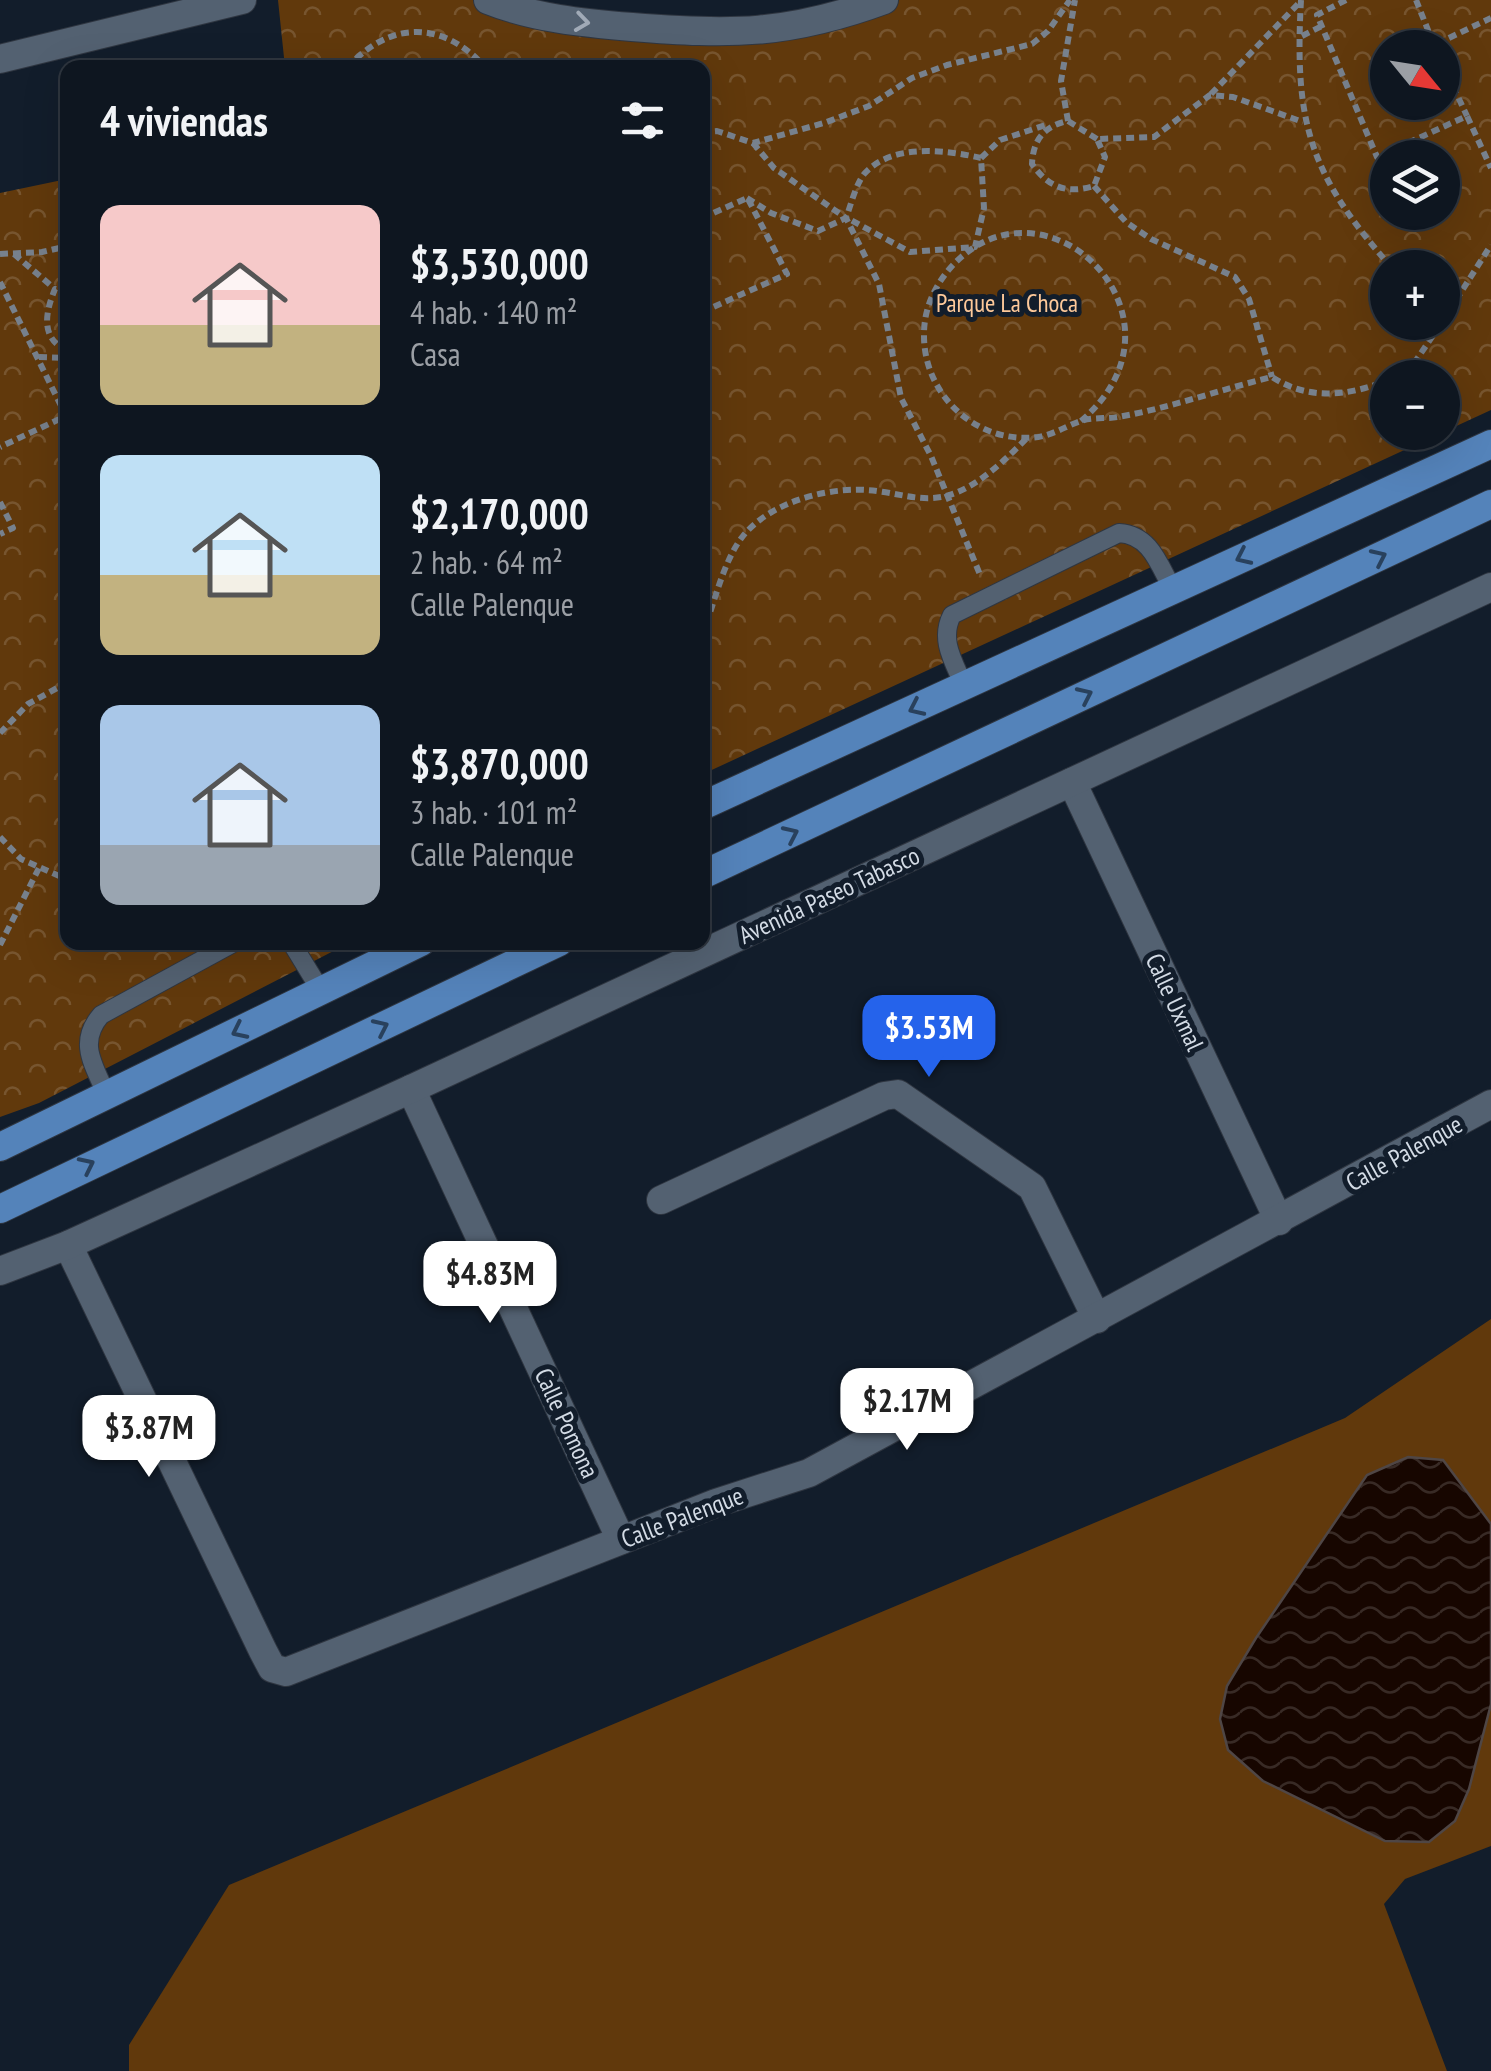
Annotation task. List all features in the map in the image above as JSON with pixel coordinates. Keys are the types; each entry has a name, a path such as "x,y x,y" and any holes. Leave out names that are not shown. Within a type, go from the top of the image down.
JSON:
{"main road":[{"path":"710,802 1491,444"},
{"path":"710,871 1491,504"},
{"path":"0,1147 404,950"},
{"path":"0,1209 542,950"}],"street":[{"path":"0,59 242,0"},
{"path":"488,0 586,24 727,34 788,27 884,0"},
{"name":"Avenida Paseo Tabasco","path":"710,950 1491,588"},
{"name":"Calle Uxmal","path":"1072,782 1278,1222"},
{"name":"Avenida Paseo Tabasco","path":"0,1271 68,1245 709,950"},
{"name":"Calle Pomona","path":"411,1088 622,1540"},
{"path":"661,1200 884,1096 898,1094 1032,1188 1096,1319"},
{"name":"Calle Palenque","path":"68,1245 263,1652 278,1672 809,1472 1491,1104"}],"lane":[{"path":"964,686 944,629 952,615 1120,534 1134,534 1147,543 1173,590"},
{"path":"106,1096 86,1046 89,1029 101,1015 220,950"},
{"path":"296,950 320,991"}],"path":[{"path":"1068,120 1061,80 1072,0"},
{"path":"710,131 754,142 869,106 912,78 1032,44 1048,31 1072,0"},
{"path":"1346,0 1317,14 1377,157 1467,116"},
{"path":"1416,0 1428,30"},
{"path":"1301,1 1303,122 1316,164 1345,214 1376,250"},
{"path":"748,198 771,213 818,231 846,218 864,173 892,157 941,149 980,158 1015,133 1068,120 1098,139 1154,137 1210,95 1301,1"},
{"path":"1460,34 1491,18"},
{"path":"1302,36 1322,26"},
{"path":"355,60 366,49 400,31 433,32 474,60"},
{"path":"1210,95 1253,103 1303,122"},
{"path":"1460,101 1491,168"},
{"path":"1052,124 1033,148 1032,164 1042,179 1073,192 1094,186"},
{"path":"1094,186 1104,157 1098,139"},
{"path":"754,142 774,168 846,218 910,252 975,247 998,238 1045,236 1088,256 1118,293 1126,340 1123,364 1106,396 1081,421 1056,433 1028,438 1008,436 969,421 940,392 925,354 926,312 933,292 944,274 975,247 984,208 980,158"},
{"path":"1094,186 1126,222 1151,238 1235,277 1250,299 1272,377"},
{"path":"710,215 748,198"},
{"path":"710,308 787,274 748,198"},
{"path":"846,218 879,284 900,398 948,496 990,597"},
{"path":"1460,294 1491,245"},
{"path":"0,254 60,247"},
{"path":"13,253 55,289"},
{"path":"0,282 60,403"},
{"path":"55,289 60,287"},
{"path":"55,289 46,326 52,341 60,348"},
{"path":"38,357 60,355"},
{"path":"1081,421 1120,417 1272,377 1288,386 1324,395 1370,384"},
{"path":"0,447 60,419"},
{"path":"710,615 743,536 767,514 822,494 851,489 922,499 948,496 976,483 1028,438"},
{"path":"0,502 13,528 0,534"},
{"path":"0,733 28,704 60,686"},
{"path":"0,837 21,858 60,877"},
{"path":"0,944 39,868"}],"green space":[{"name":"Parque La Choca","path":"278,0 489,0 727,34 884,0 1491,0 1491,410 1460,424 1460,360 1370,360 1370,450 1404,450 710,771 710,60 284,60"},
{"path":"60,180 60,950 335,950 39,1103 0,1117 0,193"},
{"path":"1491,1319 1491,1846 1405,1879 1384,1904 1447,2071 129,2071 129,2045 229,1885 1345,1418"}],"water":[{"path":"1408,1457 1443,1460 1491,1524 1491,1704 1469,1789 1455,1821 1429,1842 1385,1841 1263,1781 1228,1750 1220,1719 1227,1686 1367,1475"}]}
